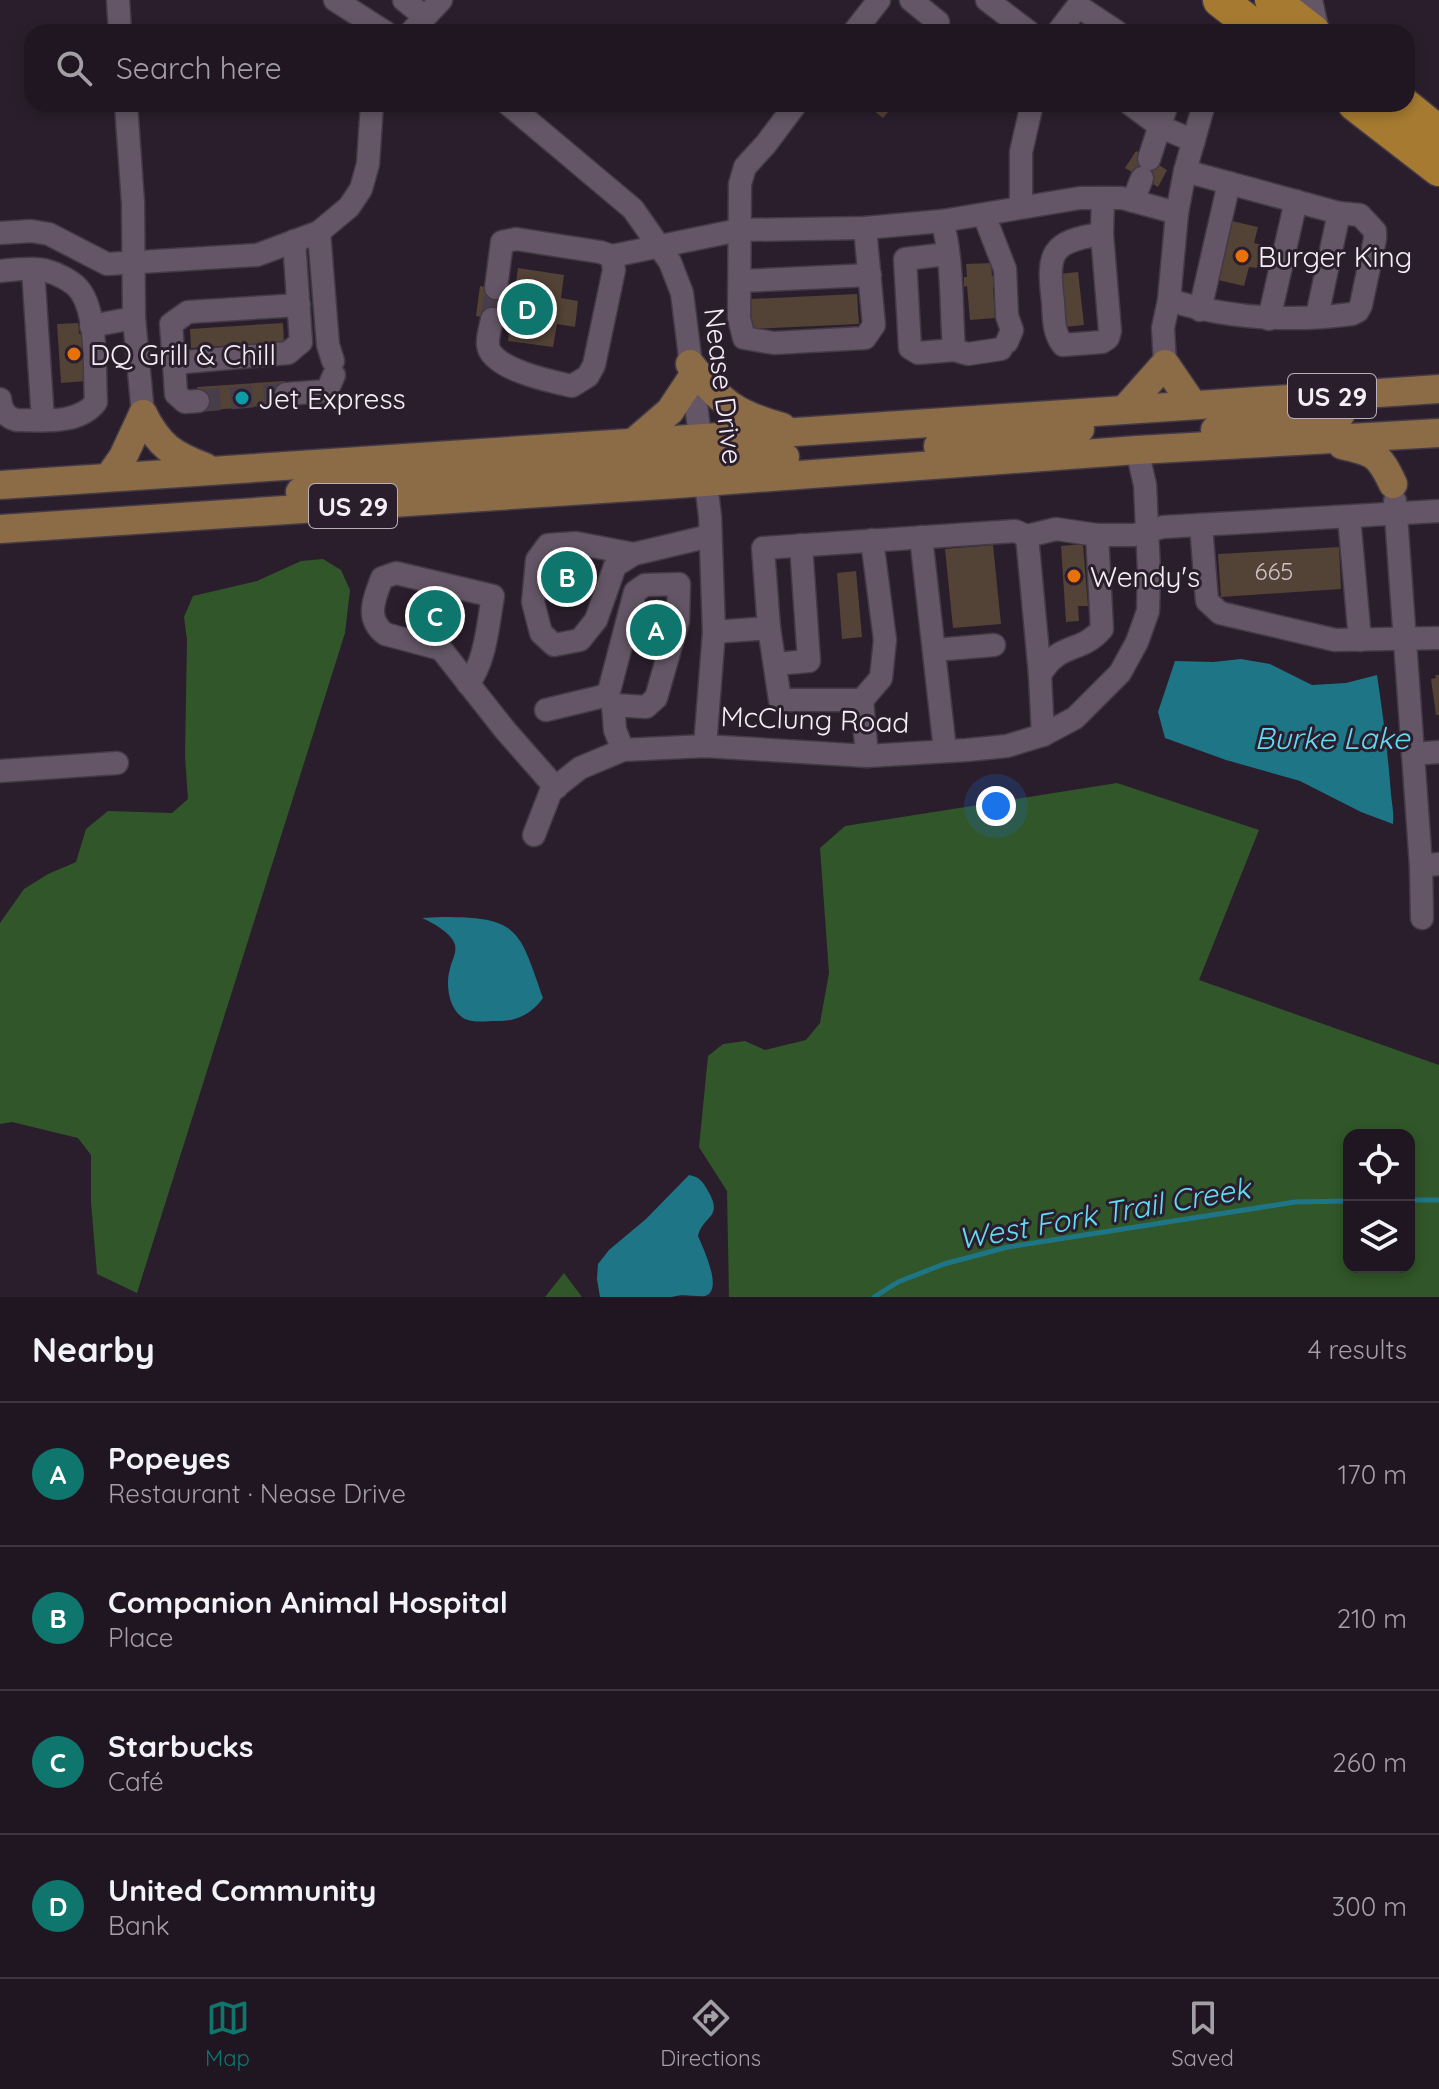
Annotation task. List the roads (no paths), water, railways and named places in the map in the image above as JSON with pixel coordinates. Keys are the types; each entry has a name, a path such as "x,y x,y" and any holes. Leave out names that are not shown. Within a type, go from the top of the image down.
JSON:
{"highway":[{"path":"1209,0 1217,24"},
{"path":"1220,0 1251,24"},
{"path":"1272,0 1304,24"},
{"path":"1365,112 1439,169"},
{"path":"1413,112 1439,133"}],"main road":[{"path":"703,460 783,457 1007,439 1130,423 1181,406 1165,364 1125,409"},
{"path":"634,442 670,411 691,371 734,410 798,431"},
{"name":"US 29","path":"0,485 634,442 703,460 798,431 1439,389"},
{"path":"143,414 151,431 176,456 213,470"},
{"path":"109,477 123,457 143,414"},
{"path":"1137,450 1164,437 1312,416 1437,425"},
{"path":"1393,484 1405,454 1437,425"},
{"name":"US 29","path":"0,529 165,518 703,460 1137,450 1321,441 1437,425"},
{"path":"1321,441 1368,451 1383,463 1393,484"}],"street":[{"path":"118,0 120,24"},
{"path":"335,0 372,24"},
{"path":"404,0 418,24 441,0"},
{"path":"860,24 879,0"},
{"path":"911,0 938,22"},
{"path":"1311,0 1314,24"},
{"path":"999,3 1021,24"},
{"path":"1064,24 1078,6 1105,24"},
{"path":"127,112 133,203 134,318 143,414"},
{"path":"0,233 31,231 49,234 107,264 257,255 319,232 349,207 361,189 368,164 371,112"},
{"name":"Nease Drive","path":"518,112 633,209 676,275 682,293 710,536 714,632 705,746"},
{"path":"790,112 745,167 740,184 739,318 744,338 774,343 865,338 874,325 865,228"},
{"path":"1021,206 1021,152 1030,112"},
{"path":"1141,112 1161,127 1194,141"},
{"path":"1133,201 1165,112"},
{"path":"1165,364 1163,328 1169,300 1177,213 1202,112"},
{"path":"1169,300 1200,310 1269,319 1332,317 1358,311 1375,239 1375,231 1360,215 1339,213 1185,171"},
{"path":"1200,310 1229,183"},
{"path":"496,288 502,242 516,239 612,256 739,230 865,228 942,221 1080,198 1133,201 1177,213"},
{"path":"1102,234 1066,242 1059,248 1049,267 1056,333 1063,345 1102,342 1108,338 1110,331 1102,234 1103,198"},
{"path":"1269,319 1296,201"},
{"path":"1317,316 1339,213"},
{"path":"947,254 905,259 910,348 918,353 954,350 968,354 1001,336 1005,269 984,215"},
{"path":"942,221 954,350"},
{"path":"286,394 327,391 329,361 319,232"},
{"path":"174,363 288,353 301,342 294,241"},
{"path":"492,319 488,344 490,353 522,374 572,386 588,376 594,365 614,270 612,256"},
{"path":"33,269 43,420"},
{"path":"0,271 47,271 80,290 91,326 96,402 89,411 78,416 16,420 8,417 0,399"},
{"path":"740,281 870,275"},
{"path":"198,401 185,402 176,394 171,324 188,312 299,316"},
{"path":"299,316 329,361"},
{"path":"91,326 134,318"},
{"name":"McClung Road","path":"534,835 551,791 580,768 623,750 705,746 867,756 1007,746 1043,735 1075,718 1120,673 1137,642 1148,611 1145,485 1137,450"},
{"path":"1393,484 1413,754 1430,865 1422,918"},
{"path":"862,700 780,700 769,628 763,548 1015,531 1027,536 1056,529 1097,535 1134,535 1201,525 1439,511"},
{"path":"1349,517 1360,640"},
{"path":"1201,525 1207,601 1220,613 1335,640 1439,638"},
{"path":"1040,675 1054,655 1093,640 1102,629 1097,535"},
{"path":"634,554 576,543 548,545 537,560 533,602 541,633 554,645 580,640 596,620 615,566 634,554 710,536"},
{"path":"1027,536 1043,735"},
{"path":"921,537 945,750"},
{"path":"867,756 862,700 881,678 885,640 872,540"},
{"path":"776,664 809,661 801,545"},
{"path":"468,684 474,676 483,646 493,596 396,573 382,578 373,602 372,620 378,629 385,634 441,649 468,684 556,788"},
{"path":"623,750 615,730 611,700 635,592 645,585 712,582"},
{"path":"546,710 611,700 646,707 656,698 678,621 679,584"},
{"path":"714,632 769,628"},
{"path":"1035,628 1051,644 1068,648"},
{"path":"935,650 994,645"},
{"path":"1413,754 1439,752"},
{"path":"0,771 117,763"}],"water":[{"name":"Burke Lake","path":"1241,659 1270,664 1312,685 1346,683 1377,675 1393,824 1361,812 1300,781 1226,760 1165,738 1158,712 1175,661"},
{"path":"422,918 487,920 501,924 512,932 528,956 543,998 539,1004 522,1016 503,1021 476,1021 460,1015 452,1004 448,990 455,945 446,933"},
{"path":"689,1175 703,1183 714,1206 698,1236 712,1278 710,1292 705,1296 600,1297 598,1264"}],"waterway":[{"name":"West Fork Trail Creek","path":"1415,1200 1439,1200"},
{"name":"West Fork Trail Creek","path":"874,1297 898,1282 944,1264 1008,1247 1295,1202 1343,1201"}],"tunnel":[{"path":"492,319 496,288"},
{"path":"198,401 286,394"}],"place":[{"name":"Burger King","path":"1242,256"},
{"name":"United Community","path":"527,309"},
{"name":"DQ Grill & Chill","path":"74,354"},
{"name":"Jet Express","path":"242,398"},
{"name":"Wendy's","path":"1074,576"},
{"name":"Companion Animal Hospital","path":"567,577"},
{"name":"Starbucks","path":"435,616"},
{"name":"Popeyes","path":"656,630"}]}
